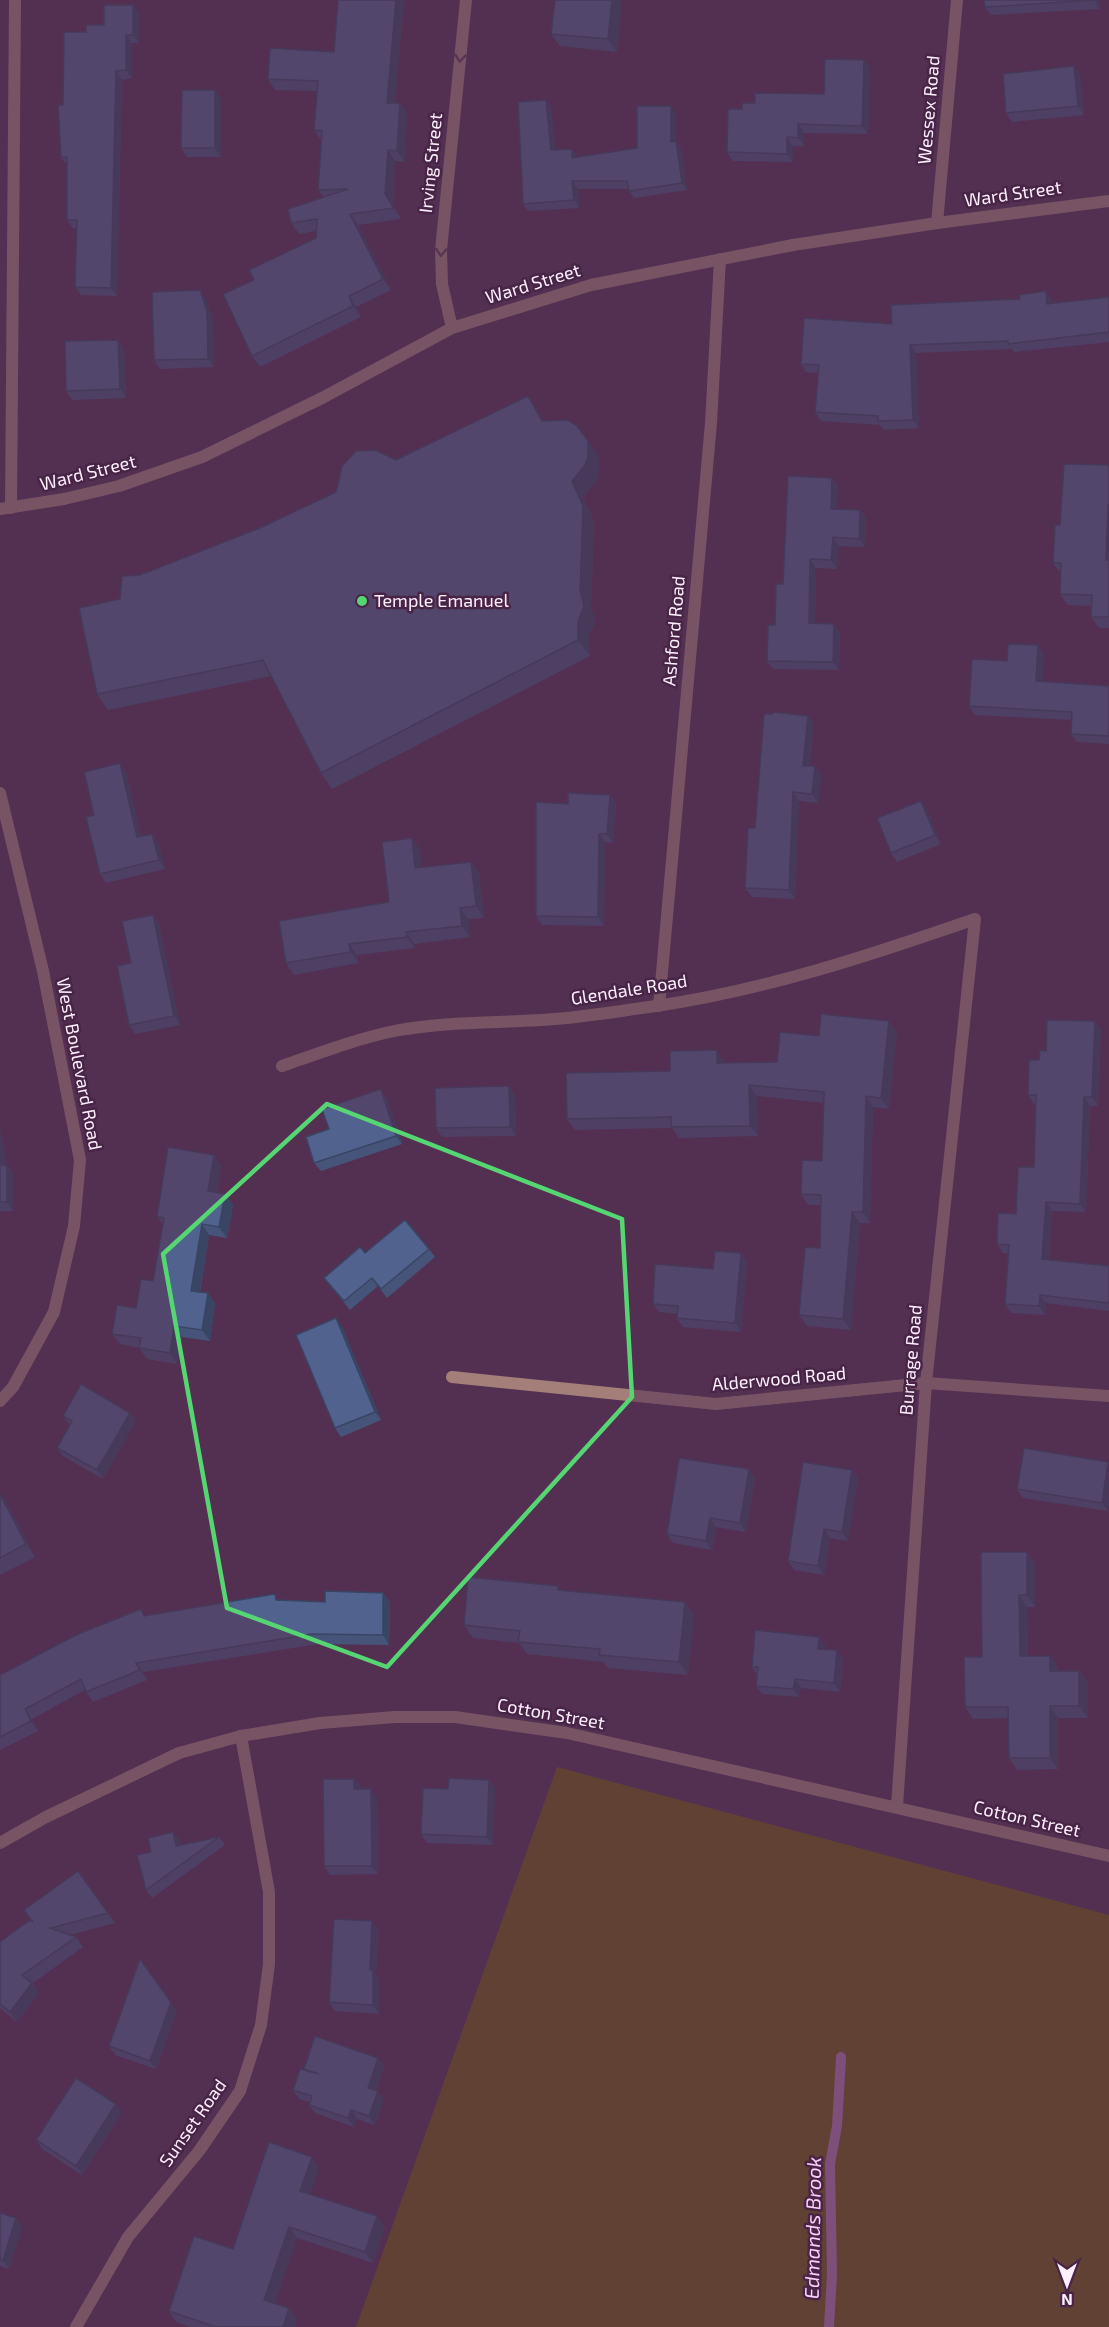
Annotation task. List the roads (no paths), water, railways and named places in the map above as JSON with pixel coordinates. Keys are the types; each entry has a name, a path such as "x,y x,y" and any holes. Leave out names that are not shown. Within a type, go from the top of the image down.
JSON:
{"street":[{"path":"5,508 15,0"},
{"name":"Irving Street","path":"452,328 441,284 441,250 466,0"},
{"name":"Wessex Road","path":"937,223 957,0"},
{"name":"Ward Street","path":"5,508 119,486 202,457 324,397 452,328 591,285 720,259 937,223 1109,201"},
{"name":"Ashford Road","path":"659,1006 711,423 720,259"},
{"name":"West Boulevard Road","path":"0,793 43,971 80,1160 74,1226 54,1312 13,1388 0,1401"},
{"name":"Glendale Road","path":"282,1066 340,1045 395,1031 468,1023 566,1018 659,1006 808,975 975,919"},
{"name":"Burrage Road","path":"897,1806 926,1383 975,919"},
{"name":"Alderwood Road","path":"452,1377 716,1404 926,1383 1109,1396"},
{"name":"Cotton Street","path":"0,1843 46,1817 179,1753 241,1736 320,1723 395,1717 455,1717 567,1733 897,1806 1109,1856"},
{"name":"Sunset Road","path":"76,2327 128,2237 199,2151 240,2091 261,2025 269,1964 269,1892 241,1736"}],"waterway":[{"name":"Edmands Brook","path":"829,2327 832,2274 830,2164 837,2126 841,2057"}],"place":[{"name":"Temple Emanuel","path":"362,601"}]}
